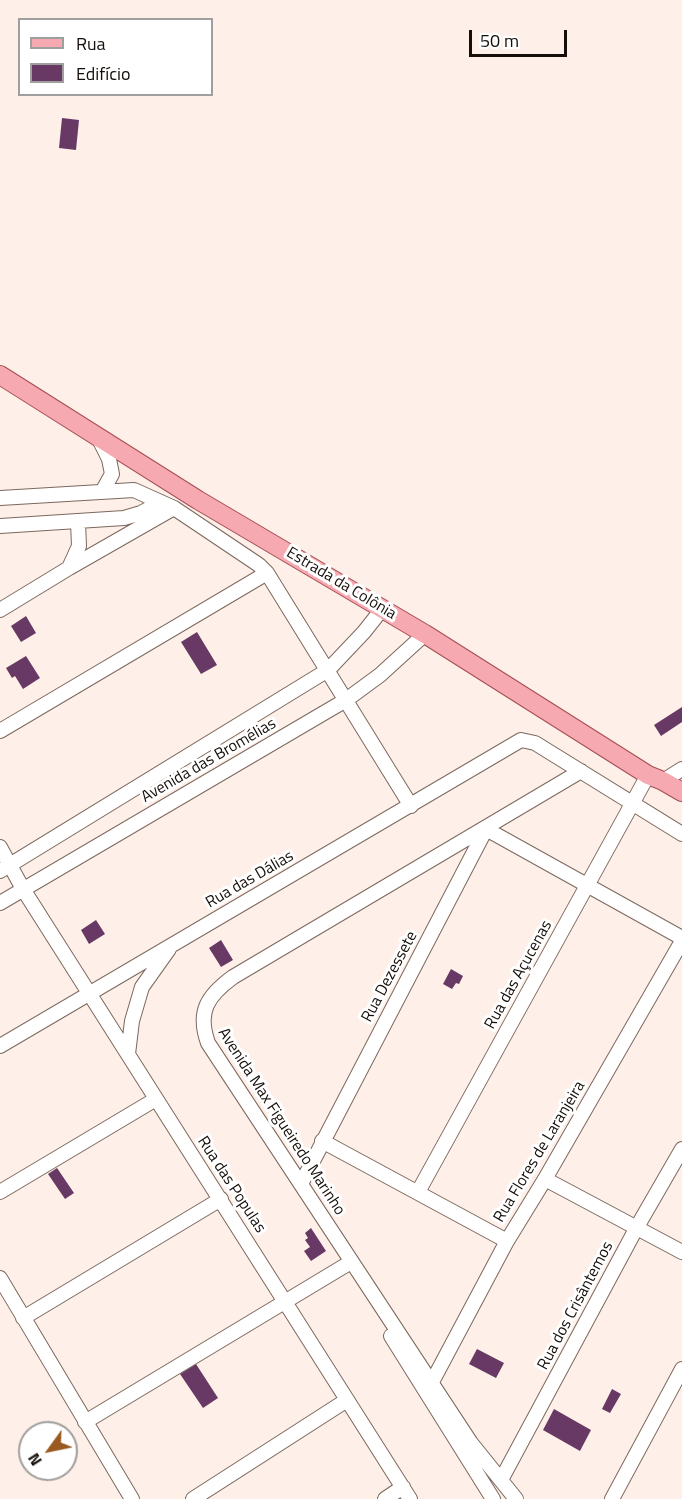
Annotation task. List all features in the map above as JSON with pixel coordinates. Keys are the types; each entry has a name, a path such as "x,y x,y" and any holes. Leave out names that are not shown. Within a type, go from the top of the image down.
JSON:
{"main road":[{"name":"Estrada da Colônia","path":"0,375 198,500 383,608 682,792"}],"street":[{"path":"98,437 109,459 112,474 102,492"},
{"path":"0,498 134,490 174,508 233,547 267,573 411,806"},
{"path":"0,526 124,518 141,513 161,502"},
{"path":"0,610 174,508"},
{"path":"69,568 79,546 78,522"},
{"path":"0,730 267,573"},
{"name":"Avenida das Bromélias","path":"5,868 328,670 383,608"},
{"name":"Avenida das Bromélias","path":"0,903 346,700 380,675 425,634"},
{"name":"Rua das Dálias","path":"0,1046 411,806 516,742 521,740 535,743 581,771"},
{"path":"656,778 682,769"},
{"path":"581,771 682,834"},
{"name":"Avenida Max Figueiredo Marinho","path":"516,1499 471,1443 432,1382 349,1264 301,1184 208,1043 204,1030 203,1013 216,988 232,977 581,771"},
{"name":"Rua das Açucenas","path":"418,1192 631,804 656,778"},
{"path":"486,829 682,939"},
{"name":"Rua Dezessete","path":"301,1184 486,829"},
{"name":"Rua das Populas","path":"0,847 5,868 23,889 407,1493"},
{"name":"Rua Flores de Laranjeira","path":"432,1382 507,1240 545,1179 682,939"},
{"path":"128,1054 132,1021 142,987 172,944"},
{"path":"0,1192 156,1099"},
{"path":"322,1141 507,1240"},
{"name":"Rua dos Crisântemos","path":"501,1480 637,1227 682,1149"},
{"path":"545,1179 682,1252"},
{"path":"23,1318 221,1199"},
{"path":"85,1422 349,1264 493,1499"},
{"path":"0,1278 132,1499"},
{"path":"612,1499 682,1369"},
{"path":"193,1499 347,1400"},
{"path":"385,1499 407,1493"}],"building":[{"path":"62,118 79,120 76,150 59,148"},
{"path":"26,616 36,633 21,642 11,626"},
{"path":"197,632 217,665 201,674 181,642"},
{"path":"26,656 40,678 23,689 15,676 12,678 6,668"},
{"path":"682,707 682,722 661,736 654,725"},
{"path":"96,920 105,934 89,944 81,930"},
{"path":"221,940 233,960 221,967 209,948"},
{"path":"451,969 463,976 459,984 456,983 452,989 443,984"},
{"path":"57,1168 74,1193 65,1199 48,1174"},
{"path":"311,1228 326,1251 311,1261 304,1251 310,1247 305,1240 308,1238 305,1233"},
{"path":"477,1349 504,1363 496,1378 469,1364"},
{"path":"196,1364 218,1398 203,1408 180,1374"},
{"path":"612,1389 621,1394 610,1413 602,1409"},
{"path":"554,1409 591,1430 580,1451 543,1430"}]}
